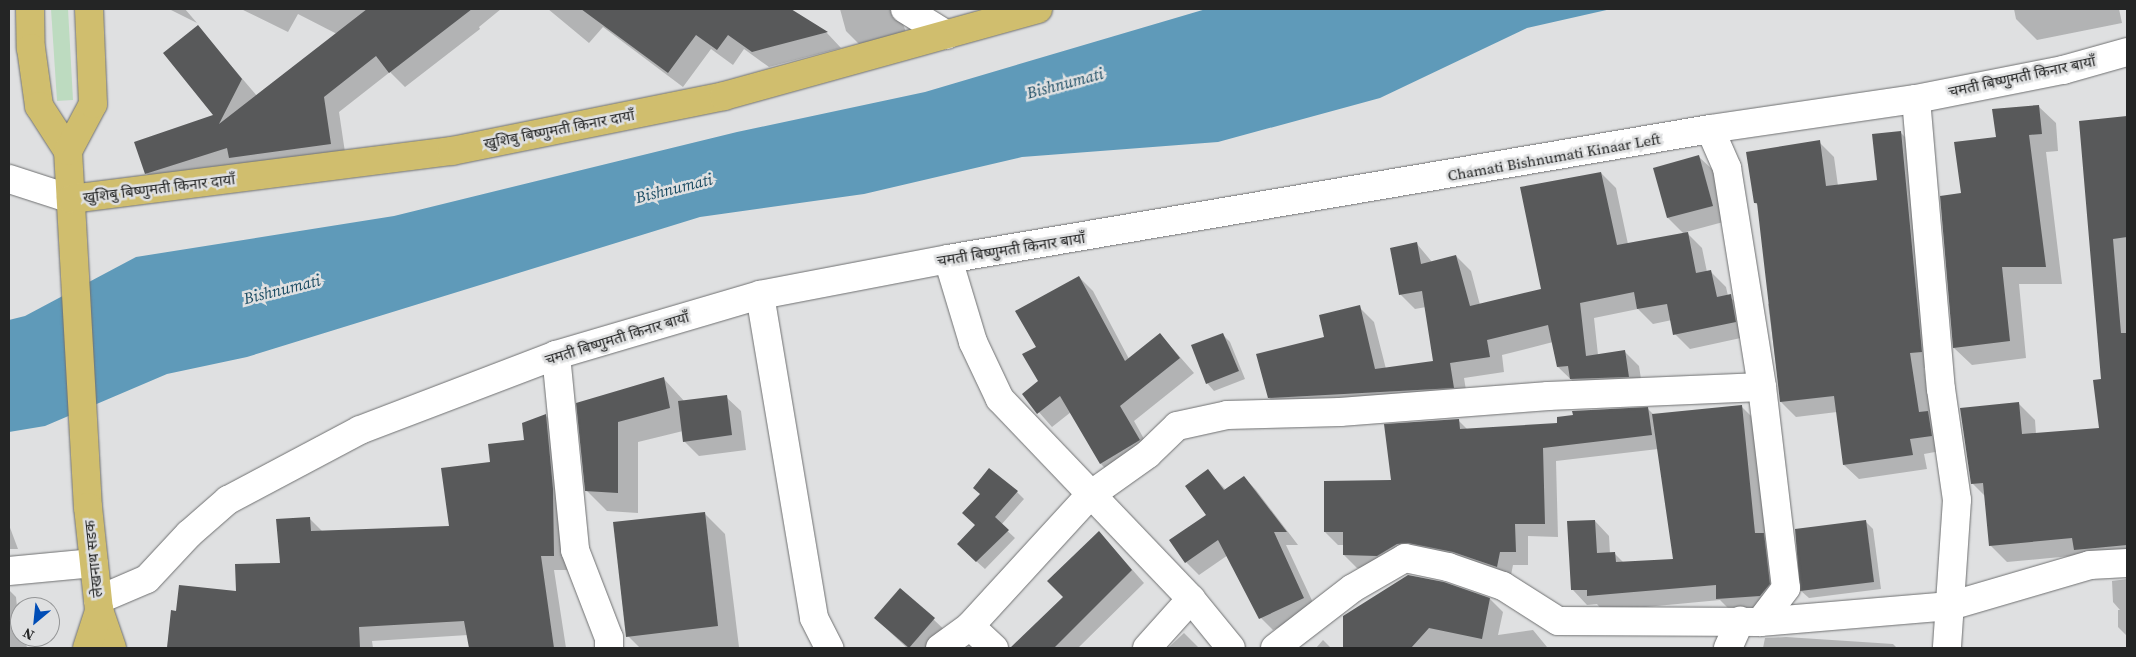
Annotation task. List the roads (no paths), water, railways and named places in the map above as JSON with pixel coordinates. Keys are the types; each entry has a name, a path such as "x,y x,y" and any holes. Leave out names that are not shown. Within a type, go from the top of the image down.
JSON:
{"main road":[{"path":"30,9 31,48 39,106 68,151 93,104 89,9"},
{"name":"खुशिबु बिष्णुमती किनार दायाँ","path":"70,199 452,151 724,96 1038,9"},
{"name":"लेखनाथ सडक","path":"68,151 88,507 99,605 112,648"},
{"name":"लेखनाथ सडक","path":"87,648 99,605"}],"street":[{"path":"905,9 947,34"},
{"name":"चमती बिष्णुमती किनार बायाँ","path":"1916,98 2063,70 2127,52"},
{"path":"1916,98 1941,389 1957,500 1947,648"},
{"name":"Chamati Bishnumati Kinaar Left","path":"1193,220 1710,130 1916,98"},
{"path":"1710,130 1727,168 1762,387 1786,588 1750,621 1728,648"},
{"path":"9,179 70,199"},
{"name":"चमती बिष्णुमती किनार बायाँ","path":"99,605 147,579 188,534 228,500 280,470 360,430 556,355 760,295 948,259 1193,220"},
{"path":"948,259 973,342 1000,399 1089,496 1191,599 1232,648"},
{"path":"760,295 812,610 829,648"},
{"path":"556,355 575,550 609,638 609,648"},
{"path":"940,648 970,626 1089,496 1148,454 1177,426 1227,415 1340,412 1548,396 1762,387"},
{"path":"1275,648 1352,588 1405,558 1448,567 1503,586 1558,621 1750,621 1950,606 2090,565 2127,563"},
{"path":"9,571 94,563"},
{"path":"1147,648 1191,599"},
{"path":"970,626 994,648"}],"water":[{"name":"Bishnumati","path":"1206,9 1611,9 1527,28 1380,98 1218,142 1022,157 864,194 700,217 247,357 167,374 45,426 9,432 9,320 25,316 136,257 394,216 737,132 925,92"}]}
